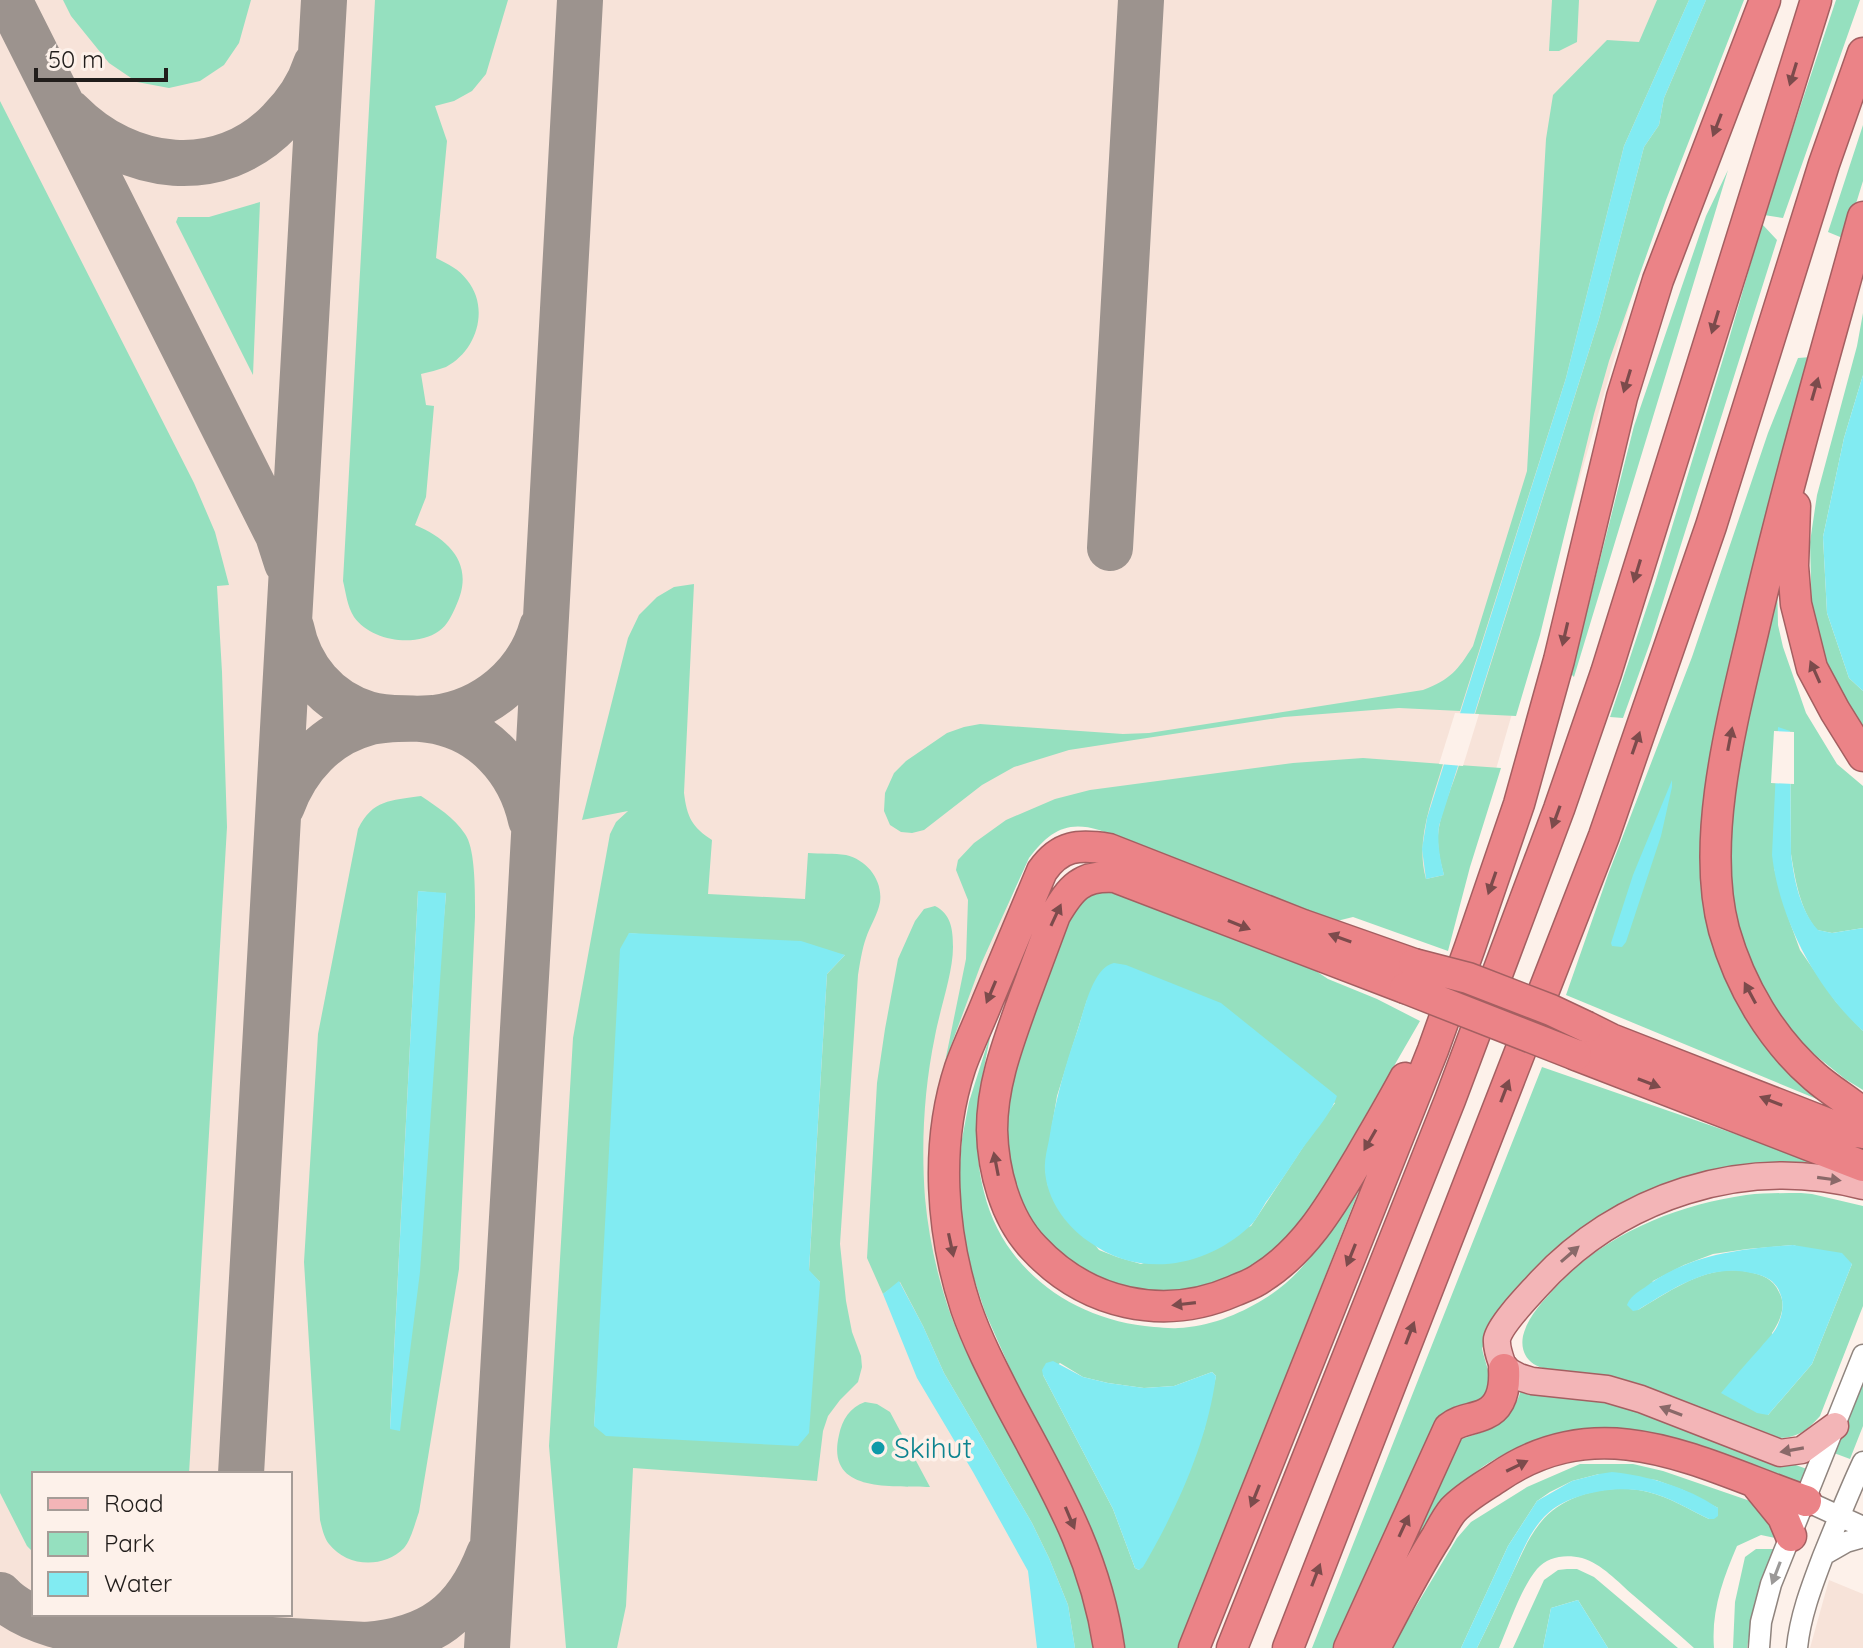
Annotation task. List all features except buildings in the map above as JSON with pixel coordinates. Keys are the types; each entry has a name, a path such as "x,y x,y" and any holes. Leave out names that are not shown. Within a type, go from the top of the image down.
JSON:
{"highway":[{"path":"1194,1648 1433,1050 1470,947 1519,804 1559,660 1622,397 1658,280 1765,0"},
{"path":"1232,1648 1450,1100 1559,809 1606,673 1816,0"},
{"path":"1288,1648 1604,836 1711,526 1819,178 1863,53"},
{"path":"1863,217 1794,464 1741,681 1717,812 1716,847 1719,904 1724,928 1741,976 1758,1008 1778,1038 1813,1076 1863,1113"},
{"path":"1794,464 1796,530 1793,566 1796,604 1812,668 1863,756"},
{"path":"1109,1648 1092,1572 1070,1516 976,1335 965,1306 947,1222 945,1168 948,1118 960,1069 1042,871 1050,860 1073,847 1109,849 1303,925 1409,976"},
{"path":"1470,947 1392,1103 1330,1208 1300,1246 1261,1279 1216,1299 1181,1306 1119,1301 1089,1290 1061,1271 1033,1248 1017,1226 1004,1198 994,1160 992,1128 995,1087 1007,1045 1055,915 1076,885 1097,876 1115,877 1409,976 1582,1041 1863,1166"},
{"path":"1582,1041 1611,1039 1844,1130 1863,1133"},
{"path":"1349,1648 1449,1428 1456,1422 1485,1414 1495,1407 1504,1389 1504,1369"},
{"path":"1375,1648 1453,1510 1510,1469 1547,1452 1588,1443 1627,1444 1713,1465 1806,1501"},
{"path":"1754,1482 1783,1517 1791,1536"}],"main road":[{"path":"1835,1426 1802,1450 1780,1453 1641,1399 1607,1389 1519,1377 1504,1369 1497,1342 1515,1310 1572,1251 1608,1225 1647,1204 1690,1189 1740,1178 1794,1176 1863,1186"}],"street":[{"path":"1759,1648 1761,1622 1771,1584 1863,1355"},
{"path":"1797,1648 1799,1628 1838,1517 1855,1498 1863,1462"},
{"path":"1806,1501 1855,1498"},
{"path":"1806,1501 1863,1527"},
{"path":"1825,1554 1863,1537"}],"shaded area":[{"path":"0,0 1737,0 1663,189 1448,936 1083,820 1048,831 1024,860 936,1127 934,1198 1081,1577 1098,1648 0,1648"},
{"path":"1829,1580 1863,1594 1863,1648 1810,1648"}],"green space":[{"path":"63,0 251,0 239,43 224,65 200,81 169,88 137,82 109,63 71,16"},
{"path":"375,0 508,0 486,74 472,91 454,101 435,106 447,141 436,258 467,280 478,303 479,316 472,340 457,360 446,367 421,374 426,405 434,406 426,497 415,525 449,547 461,567 463,579 456,606 444,626 429,636 406,640 382,636 362,625 350,608 343,581"},
{"path":"1552,0 1579,0 1577,42 1559,51 1549,51"},
{"path":"1657,0 1689,0 1624,146 1566,378 1460,711 1399,708 1284,717 1069,750 1014,767 982,785 924,830 901,832 890,825 884,811 885,793 894,773 947,733 964,727 980,724 1149,733 1423,690 1447,678 1458,668 1473,646 1527,471 1546,139 1553,95 1607,40 1639,42"},
{"path":"1706,0 1744,0 1666,200 1609,361 1540,635 1516,716 1475,714 1599,319 1644,147 1659,125 1664,98"},
{"path":"1836,0 1860,0 1783,218 1764,215"},
{"path":"0,101 194,483 215,532 229,585 217,586 227,827 189,1472 32,1472 32,1551 0,1493"},
{"path":"1863,125 1863,181 1845,239 1828,232"},
{"path":"1728,170 1574,677 1571,674 1634,426 1706,216"},
{"path":"260,202 253,375 176,222 178,217 209,217"},
{"path":"1762,224 1777,240 1650,643 1623,718 1610,717 1655,583"},
{"path":"1863,313 1863,375 1844,438 1823,537 1827,613 1849,678 1863,691 1863,737 1823,665 1812,621 1810,542 1817,495"},
{"path":"1811,357 1755,574 1711,925 1841,1109 1566,995 1609,872 1692,657 1768,433 1798,358"},
{"path":"1777,580 1778,625 1806,713 1837,764 1863,786 1863,928 1832,933 1817,930 1802,904 1791,854 1790,731 1774,868 1800,950 1836,1002 1863,1031 1863,1090 1809,1050 1766,1000 1734,924 1725,827"},
{"path":"694,584 684,793 692,821 712,840 708,894 805,899 808,853 841,854 861,861 872,872 879,886 879,906 865,942 858,975 840,1244 846,1301 862,1367 858,1382 828,1416 823,1431 817,1481 633,1468 626,1606 617,1648 566,1648 549,1446 573,1038 610,834 616,822 628,811 582,820 628,638 639,615 657,597 674,587","holes":["629,933 845,955 827,974 809,1271 820,1282 594,1425"]},
{"path":"1363,758 1443,764 1424,835 1422,850 1426,879 1444,875 1438,833 1459,765 1501,768 1448,951 1353,917 1337,921 1099,830 1077,826 1051,835 1029,858 981,964 945,1062 966,959 968,900 956,870 958,860 974,843 1006,820 1055,799 1090,790 1293,763"},
{"path":"421,796 456,822 465,834 469,841 475,886 459,1269 419,1512 404,1548 386,1559 365,1562 355,1561 337,1552 326,1539 320,1520 304,1262 318,1034 358,829 376,807","holes":["418,891 446,894 399,1430 390,1428"]},
{"path":"1104,885 1310,967 1328,979 1420,1021 1316,1201 1270,1253 1236,1278 1211,1287 1163,1294 1102,1283 1073,1267 1045,1242 1026,1214 1012,1176 1007,1146 1005,1108 1008,1080 1078,890","holes":["1087,1000 1335,1103 1251,1226 1141,1264 1099,1250 1048,1186 1045,1168 1057,1096"]},
{"path":"935,906 945,913 950,923 953,947 949,979 931,1056 924,1116 925,1198 934,1258 959,1337 1027,1461 1058,1529 1075,1575 1095,1648 1075,1648 1068,1605 1032,1523 944,1373 900,1282 883,1294 867,1258 877,1083 898,959 915,921 924,909"},
{"path":"992,1029 977,1131 980,1172 994,1220 1007,1246 1046,1287 1097,1314 1125,1323 1189,1327 1222,1319 1254,1305 1279,1289 1305,1264 1359,1190 1179,1648 1116,1648 1048,1447 985,1312 970,1266 961,1220 959,1175 969,1102","holes":["1060,1363 1083,1377 1144,1388 1174,1386 1212,1372 1216,1376 1204,1430 1139,1570 1135,1568 1113,1509 1043,1375"]},
{"path":"1542,1067 1822,1164 1690,1182 1504,1313 1482,1348 1490,1378 1488,1391 1476,1401 1450,1409 1341,1648 1312,1648"},
{"path":"1794,1193 1863,1206 1863,1306 1820,1416 1805,1430 1794,1436 1774,1438 1626,1380 1543,1368 1533,1364 1526,1356 1523,1336 1537,1309 1576,1268 1619,1237 1668,1214 1694,1206 1746,1195","holes":["1793,1245 1852,1264 1812,1364 1768,1415 1772,1333 1782,1308 1781,1297 1771,1281 1749,1272 1719,1271 1691,1280 1638,1310 1653,1281 1713,1254"]},
{"path":"1863,1379 1863,1426 1850,1459 1834,1453"},
{"path":"1523,1384 1585,1391 1807,1469 1801,1484 1697,1445 1626,1430 1590,1430 1555,1435 1519,1447 1482,1467 1452,1498 1382,1614 1458,1441 1491,1428 1504,1419 1514,1407"},
{"path":"865,1402 877,1404 890,1412 930,1487 865,1482 852,1477 842,1468 837,1454 840,1429 851,1411"},
{"path":"1580,1464 1633,1464 1663,1471 1765,1508 1780,1539 1761,1535 1737,1546 1716,1608 1714,1648 1694,1648 1603,1569 1582,1558 1570,1556 1552,1559 1537,1569 1521,1596 1499,1648 1477,1648 1529,1539 1541,1522 1562,1504 1590,1493 1620,1489 1656,1494 1709,1519 1718,1508 1656,1480 1599,1474 1572,1481 1537,1501 1508,1546 1461,1648 1391,1648 1457,1538 1471,1522 1527,1487"},
{"path":"1756,1549 1774,1549 1755,1601 1747,1648 1733,1648 1735,1602 1745,1557"},
{"path":"1577,1569 1594,1577 1678,1648 1608,1648 1578,1600 1551,1608 1543,1648 1513,1648 1544,1580 1558,1570"}],"water":[{"path":"1689,0 1706,0 1664,98 1659,125 1644,147 1599,319 1439,826 1439,851 1444,875 1426,879 1422,849 1427,818 1566,378 1624,146"},
{"path":"1863,375 1863,691 1849,678 1827,613 1823,537 1844,438"},
{"path":"1778,727 1790,731 1791,854 1802,904 1818,930 1832,933 1863,928 1863,1031 1830,995 1802,951 1776,879 1772,855"},
{"path":"1672,780 1661,836 1626,942 1622,947 1612,946 1633,875"},
{"path":"418,891 446,893 420,1272 400,1431 390,1429"},
{"path":"629,933 801,941 845,955 827,974 809,1270 820,1282 809,1433 798,1446 606,1436 594,1426 620,949"},
{"path":"1114,963 1221,1003 1337,1096 1325,1119 1252,1225 1212,1252 1171,1264 1128,1261 1088,1241 1065,1219 1053,1201 1046,1181 1046,1156 1057,1098 1086,1001 1100,972"},
{"path":"1793,1245 1842,1253 1852,1264 1812,1364 1768,1415 1757,1413 1721,1393 1778,1326 1782,1300 1772,1281 1751,1273 1721,1272 1692,1280 1638,1310 1633,1311 1627,1305 1636,1293 1661,1277 1697,1261 1734,1251"},
{"path":"899,1281 944,1373 1032,1523 1049,1558 1068,1605 1075,1648 1037,1648 1028,1571 917,1378 883,1294"},
{"path":"1053,1361 1083,1377 1144,1388 1174,1386 1212,1372 1216,1376 1206,1426 1189,1475 1167,1522 1139,1570 1135,1568 1113,1509 1043,1375 1046,1363"},
{"path":"1612,1472 1640,1476 1681,1488 1718,1508 1718,1516 1709,1519 1664,1497 1637,1490 1599,1492 1563,1503 1545,1516 1532,1532 1477,1648 1461,1648 1508,1546 1537,1501 1572,1481"},
{"path":"1578,1600 1608,1648 1543,1648 1551,1608"}],"pier":[{"path":"1455,713 1479,714 1463,766 1439,764"},
{"path":"1774,731 1794,732 1794,784 1771,783"}],"taxiway":[{"path":"9,0 278,535 287,563"},
{"path":"241,1472 324,0"},
{"path":"487,1648 580,0"},
{"path":"1110,548 1141,0"},
{"path":"70,113 93,133 119,148 146,158 174,163 202,162 230,155 256,141 280,121 302,94 316,64"},
{"path":"291,627 308,669 340,701 375,716 448,724 482,741 508,768 518,784 531,820"},
{"path":"282,806 304,766 338,735 375,721 453,714 502,689 526,661 542,627"},
{"path":"366,1645 409,1637 443,1620 469,1593 489,1554"},
{"path":"0,1595 23,1612 70,1628 116,1632 146,1624"},
{"path":"117,1632 379,1648"}],"place":[{"name":"Skihut","path":"878,1448"}]}
